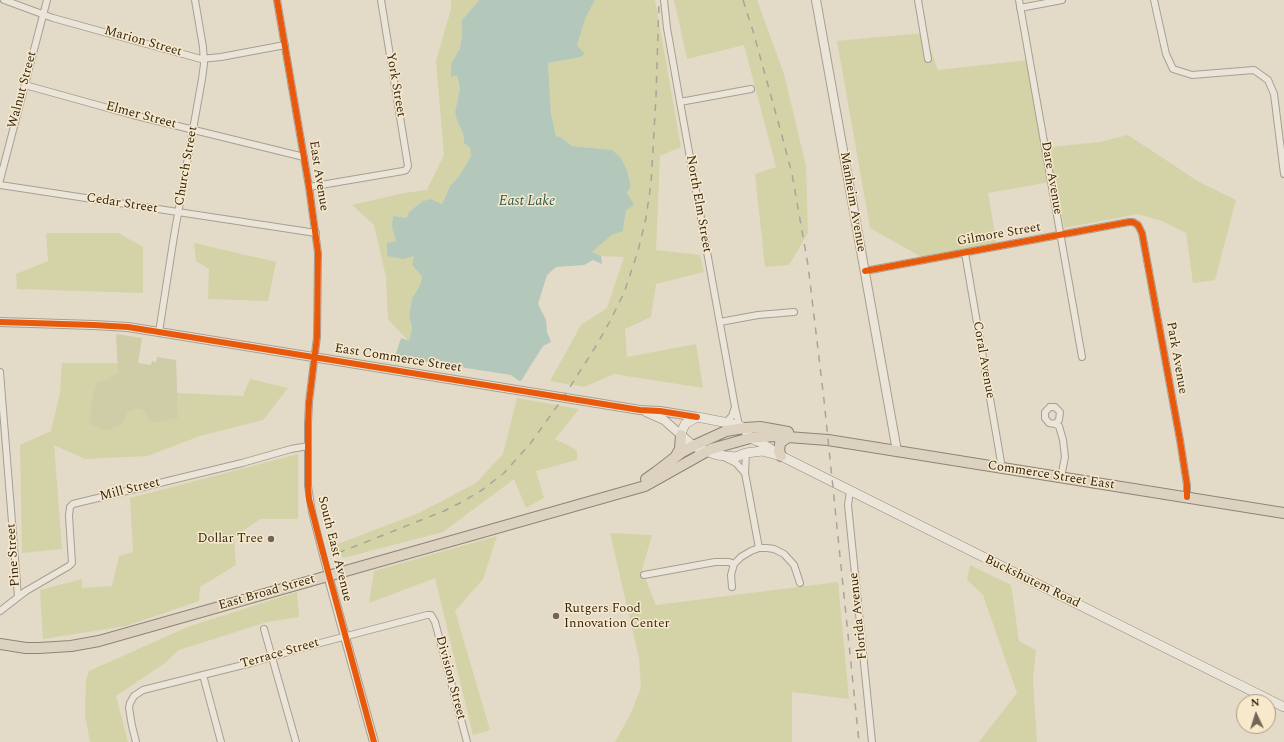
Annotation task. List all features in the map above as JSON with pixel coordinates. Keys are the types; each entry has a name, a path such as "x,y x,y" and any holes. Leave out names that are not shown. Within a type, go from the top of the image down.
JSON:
{"highway":[{"name":"Commerce Street East","path":"742,427 773,429 819,439 1284,513"},
{"name":"East Broad Street","path":"0,644 26,648 39,648 71,646 92,642 645,486 693,446 726,431 742,427"},
{"path":"672,464 680,448 681,435"},
{"name":"Commerce Street East","path":"750,438 788,437 819,439"},
{"path":"781,456 779,447 780,443 788,437"},
{"name":"East Broad Street","path":"672,464 707,452 719,446 750,438"}],"main road":[{"name":"Commerce Street East","path":"697,417 726,422 742,427"},
{"path":"697,417 685,424 681,435 693,446 717,455 732,457 762,451 781,456"},
{"path":"742,427 750,438 768,447 781,456"},
{"path":"746,453 750,438"},
{"name":"Buckshutem Road","path":"781,456 1284,706"}],"street":[{"name":"Marion Street","path":"4,0 43,15 201,58 221,57 285,46"},
{"name":"Walnut Street","path":"0,180 47,0"},
{"name":"Church Street","path":"159,332 202,79 204,58 195,0"},
{"name":"East Avenue","path":"277,0 316,233 318,253 318,316 315,357"},
{"name":"York Street","path":"309,187 402,171 406,170 408,166 381,0"},
{"name":"North Elm Street","path":"664,0 667,28 735,407 742,427"},
{"name":"Manheim Avenue","path":"816,0 898,451"},
{"path":"918,0 928,59"},
{"name":"Dare Avenue","path":"1019,0 1082,357"},
{"path":"1020,8 1062,0"},
{"path":"1154,0 1166,54 1173,69 1192,75 1254,70 1268,80 1274,94 1284,174"},
{"name":"Elmer Street","path":"25,84 133,115 304,157"},
{"path":"680,102 751,89"},
{"name":"Cedar Street","path":"0,185 316,233"},
{"name":"Gilmore Street","path":"865,271 1129,222 1136,224"},
{"name":"Park Avenue","path":"1136,224 1142,233 1180,440 1187,485 1187,497"},
{"name":"Coral Avenue","path":"965,253 1002,468"},
{"path":"720,322 762,314 794,312"},
{"name":"East Commerce Street","path":"0,322 128,327 640,410 660,411 697,417"},
{"name":"South East Avenue","path":"315,357 309,402 309,499 328,575 374,742"},
{"name":"Pine Street","path":"0,372 18,597 0,611"},
{"path":"726,422 732,416 735,407"},
{"path":"640,410 664,420 681,435"},
{"path":"1055,424 1058,426 1063,440 1065,458 1061,477"},
{"name":"Mill Street","path":"18,597 72,563 69,516 70,507 73,504 308,446"},
{"path":"746,453 745,473 759,548"},
{"path":"717,455 733,461 745,473"},
{"name":"Florida Avenue","path":"850,491 848,505 872,742"},
{"path":"732,587 731,575 734,564 746,554 759,548 774,549 784,554 794,564 800,583"},
{"path":"644,574 715,562 729,562 734,564"},
{"name":"Terrace Street","path":"136,742 129,708 131,699 138,693 149,688 203,675 422,616 431,615"},
{"name":"Division Street","path":"431,615 435,622 467,742"},
{"path":"264,629 296,742"},
{"path":"203,675 221,742"}],"green space":[{"path":"451,0 479,0 462,20 460,48 451,64 452,77 457,74 460,89 455,112 457,121 463,133 464,143 470,147 471,156 459,176 450,186 442,204 431,199 423,201 410,211 406,218 392,228 396,241 414,256 412,265 422,275 420,285 412,299 409,315 412,329 409,342 388,319 386,277 374,225 352,205 404,193 427,190 444,155 436,61 451,9"},
{"path":"595,0 655,0 681,147 660,156 656,250 700,255 704,272 656,284 651,317 625,329 627,357 696,344 703,388 614,374 584,387 550,381 581,325 607,308 624,257 601,256 592,252 612,235 623,231 627,193 631,187 627,170 600,149 572,146 561,137 556,136 551,113 548,63 585,54 577,45 586,17"},
{"path":"674,0 757,0 784,74 806,166 808,233 789,265 765,267 755,174 776,167 744,45 687,59"},
{"path":"924,33 938,70 1029,60 1042,134 1052,147 1099,142 1128,135 1199,182 1236,200 1215,280 1193,283 1186,233 1162,221 1138,214 1064,228 1056,181 988,193 997,246 925,259 870,228 837,41"},
{"path":"46,233 118,233 143,247 143,293 17,289 16,274 48,261"},
{"path":"194,243 276,262 268,301 208,299 209,269 196,261"},
{"path":"116,334 142,338 138,363 151,365 152,361 156,362 157,357 176,360 178,418 154,423 141,409 136,409 128,413 121,425 107,430 90,425 91,403 97,382 106,380 118,372"},
{"path":"62,363 118,363 118,372 106,380 121,425 128,413 136,409 141,409 148,418 178,418 177,393 243,396 250,379 288,388 263,420 200,436 147,456 85,459 54,445 62,549 22,553 20,445 51,431 60,393"},
{"path":"517,398 579,409 555,439 577,450 577,460 536,471 544,498 526,508 514,479 443,532 343,558 335,545 419,513 476,483 503,454"},
{"path":"298,454 298,519 260,519 234,537 236,565 200,587 199,601 126,626 43,639 40,590 82,579 82,588 112,586 119,556 133,552 130,498"},
{"path":"610,533 652,535 642,570 656,605 838,582 849,699 792,692 792,742 615,742 630,715 641,688 639,658"},
{"path":"497,536 483,579 455,611 490,730 473,735 435,578 369,603 374,571"},
{"path":"970,565 1011,585 1019,641 1036,650 1033,680 1037,742 979,742 1017,693 983,595 967,580"},
{"path":"297,592 299,617 267,622 179,650 165,663 116,696 128,742 90,742 85,715 86,680 89,671 190,626"}],"water":[{"name":"East Lake","path":"479,0 595,0 586,17 577,45 585,54 580,57 548,63 551,113 556,136 561,137 572,146 612,150 621,158 627,170 631,187 627,193 634,205 626,210 623,231 612,235 592,252 601,256 602,264 593,260 584,265 556,267 547,275 538,304 546,320 547,332 551,342 543,346 521,381 511,375 408,359 401,361 394,360 401,338 409,341 412,329 409,315 412,299 420,285 422,276 412,265 414,256 403,259 387,256 387,243 396,241 392,228 393,216 406,218 410,211 423,201 431,199 442,204 450,186 459,176 471,156 470,148 464,143 463,133 457,121 455,112 460,89 457,75 451,77 451,64 460,48 462,20"}],"railway":[{"path":"338,553 444,511 482,490 504,473 530,444 563,398 596,346 624,293 638,251 646,218 651,183 656,97 659,0"},
{"path":"743,0 753,31 792,174 808,265 824,400 859,742"}],"cycle path":[{"path":"277,0 309,187 318,253 317,337 309,402 308,424 309,499 374,742"},
{"path":"865,271 1129,222 1133,222 1138,225 1142,233 1180,440 1187,485 1187,497"},
{"path":"0,322 128,327 640,410 660,411 697,417"}],"place":[{"name":"Dollar Tree","path":"271,539"},
{"name":"Rutgers Food Innovation Center","path":"556,616"}]}
